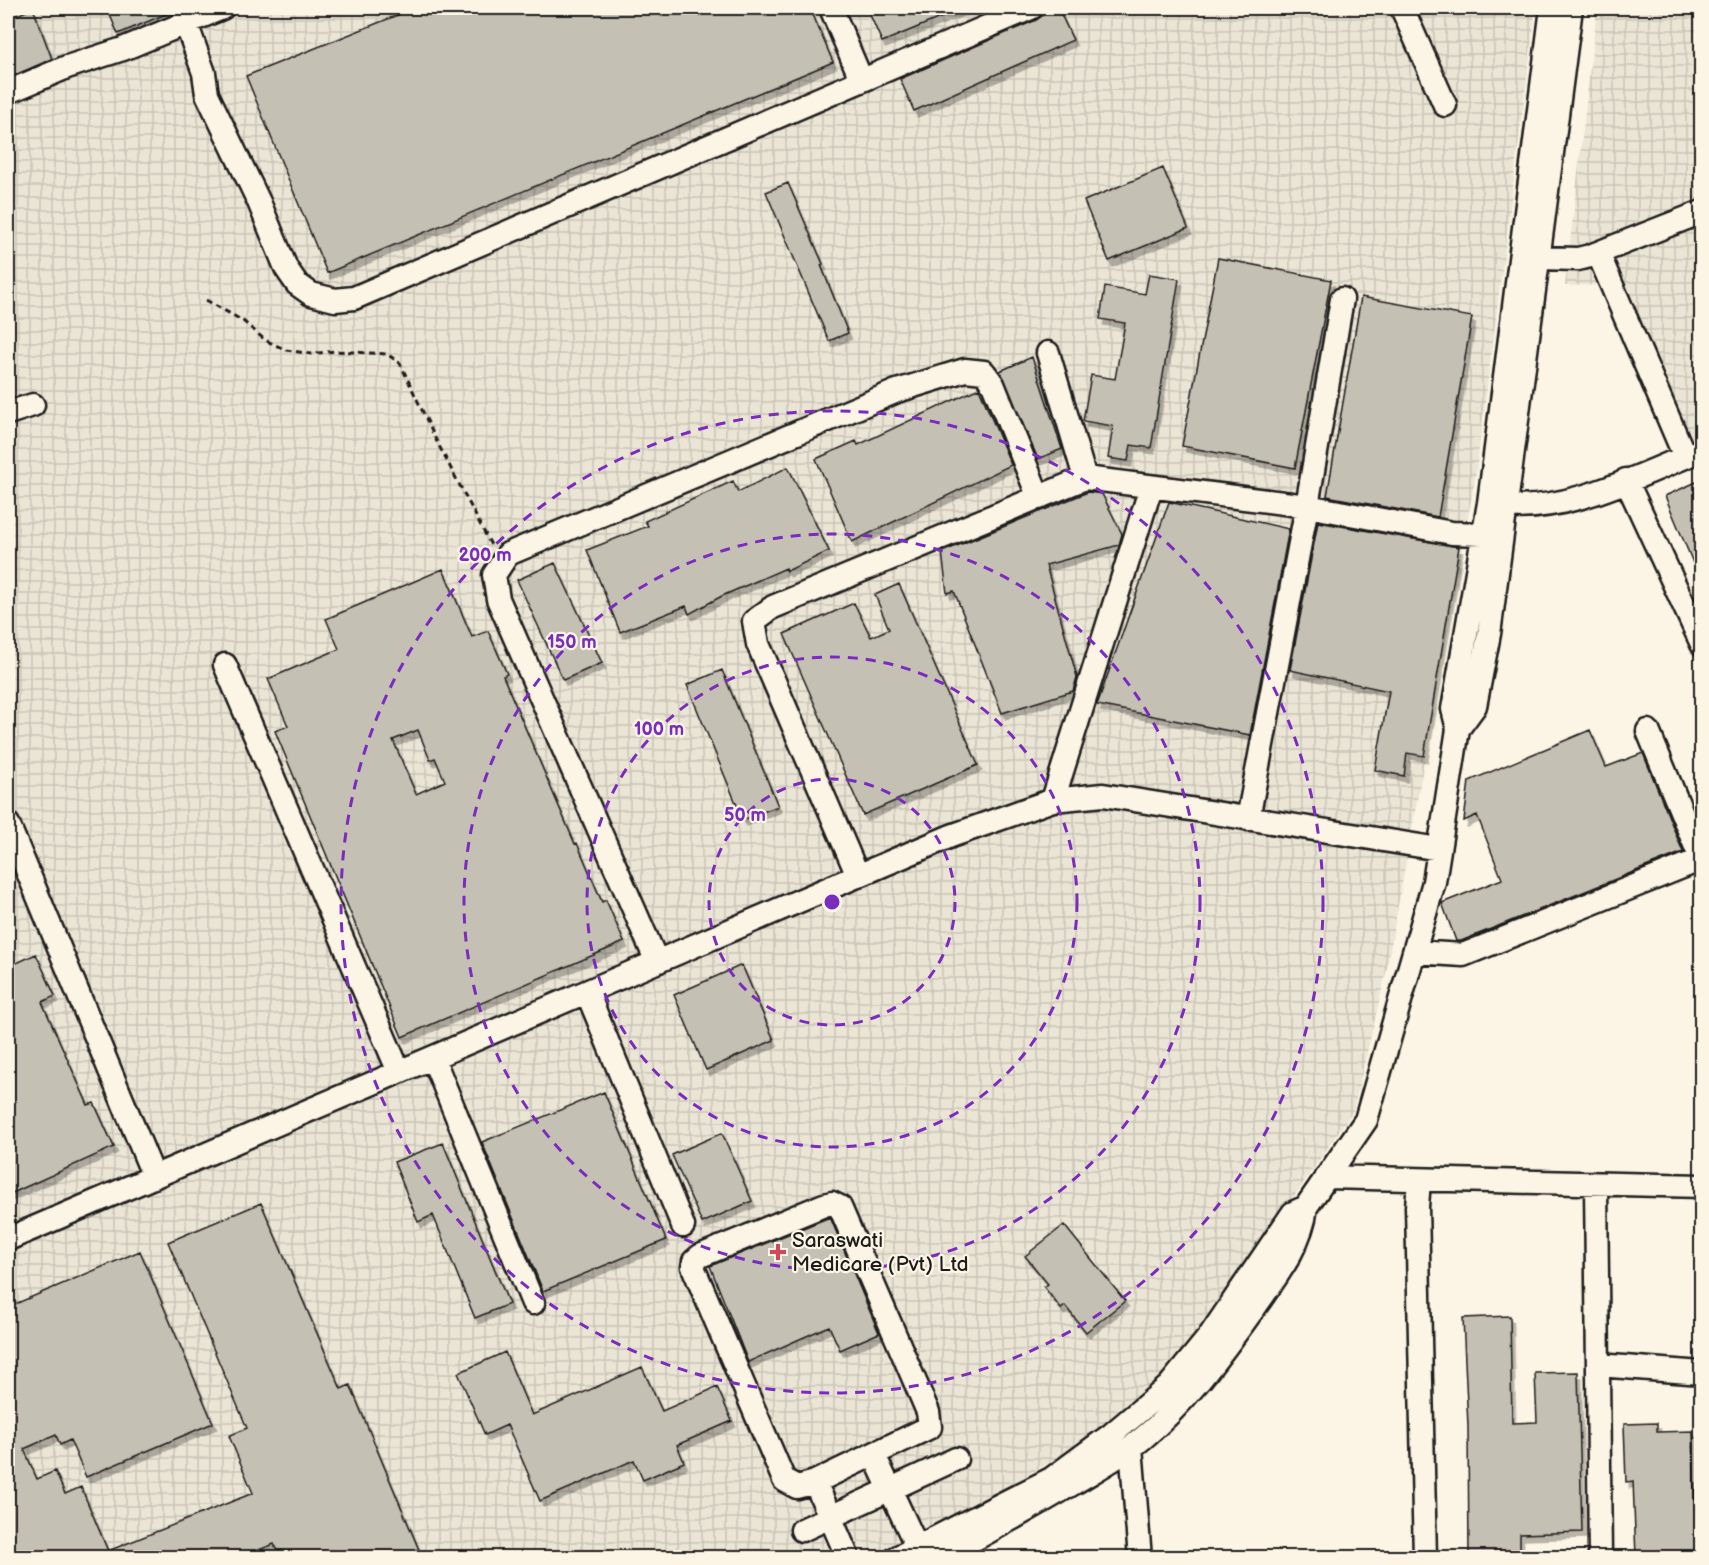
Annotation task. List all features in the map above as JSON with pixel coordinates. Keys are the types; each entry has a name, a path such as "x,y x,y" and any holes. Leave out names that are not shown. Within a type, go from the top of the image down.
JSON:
{"street":[{"path":"8,92 222,8"},
{"path":"831,8 861,79"},
{"path":"186,23 204,73 207,94 259,202 286,268 297,284 311,294 335,300 354,298 1030,8"},
{"path":"1402,8 1445,105"},
{"path":"1458,729 1475,705 1489,634 1498,505 1552,8"},
{"path":"939,1557 1008,1522 1131,1447 1184,1400 1219,1357 1263,1295 1298,1241 1305,1222 1306,1207 1366,1120 1434,882 1458,729 1453,709 1483,534 1498,505 1540,258 1571,8"},
{"path":"1540,258 1578,260 1701,212"},
{"path":"1498,505 1574,501 1693,453 1598,253"},
{"path":"1248,819 1307,506 1342,299"},
{"path":"1048,353 1085,478"},
{"path":"657,962 498,599 494,575 508,554 897,391 965,370 984,372 993,384 1039,498"},
{"path":"8,414 33,405"},
{"path":"858,876 759,644 754,621 773,607 1085,478 1307,506 1452,533 1483,534"},
{"path":"1626,480 1701,644"},
{"path":"1053,800 1151,488"},
{"path":"225,665 399,1072"},
{"path":"1414,952 1463,955 1701,859 1648,731"},
{"path":"8,1239 951,836 1053,800 1103,795 1439,849"},
{"path":"8,824 154,1177"},
{"path":"587,992 683,1226"},
{"path":"433,1058 533,1303"},
{"path":"1326,1177 1701,1186"},
{"path":"1419,1180 1417,1207 1425,1557"},
{"path":"1596,1185 1599,1557"},
{"path":"832,1203 840,1207 931,1421 930,1427 924,1433 874,1455 804,1487 791,1485 784,1480 693,1268 694,1261 700,1256 824,1205 832,1203"},
{"path":"896,1557 1051,1479 1112,1434 1169,1386 1209,1337 1293,1213 1306,1207"},
{"path":"1598,1365 1701,1373"},
{"path":"1131,1447 1140,1557"},
{"path":"874,1455 917,1547"},
{"path":"802,1530 956,1459"},
{"path":"815,1482 848,1557"}],"path":[{"path":"206,300 243,321 265,340 286,350 311,354 335,351 387,354 400,363 436,440 501,564"}],"shaded area":[{"path":"8,8 1536,8 1476,473 1386,973 1353,1111 1233,1285 1144,1406 958,1517 874,1557 8,1558"},
{"path":"1597,8 1701,8 1701,440 1669,454 1598,285 1565,286"}],"building":[{"path":"33,8 52,59 8,78 8,19"},
{"path":"107,8 180,8 118,34"},
{"path":"415,8 810,8 833,62 327,273 246,76"},
{"path":"867,8 964,8 882,42"},
{"path":"1044,8 1058,8 1073,40 914,111 900,79 1036,20 1042,16"},
{"path":"1163,168 1188,228 1109,261 1084,201"},
{"path":"788,183 823,264 821,265 848,333 829,341 766,192"},
{"path":"1218,258 1331,280 1295,468 1182,446"},
{"path":"1149,274 1179,279 1151,448 1131,445 1128,461 1108,458 1113,426 1083,421 1091,375 1115,379 1125,323 1100,319 1105,287 1145,294"},
{"path":"1361,297 1472,317 1438,517 1327,496"},
{"path":"1032,357 1062,449 1038,459 1000,371"},
{"path":"979,388 1011,465 852,542 816,459 856,441 858,445"},
{"path":"788,467 829,551 787,571 786,568 722,596 689,614 686,606 620,632 587,550 648,526 645,521 733,481 738,492"},
{"path":"1701,480 1701,582 1665,496"},
{"path":"1088,492 1102,494 1122,534 1119,545 1046,565 1077,677 1073,691 1002,713 954,591 947,593 942,552"},
{"path":"1169,502 1289,529 1250,735 1097,705"},
{"path":"1318,522 1459,547 1424,756 1407,753 1404,776 1375,770 1389,691 1290,670"},
{"path":"555,563 602,663 563,680 517,580"},
{"path":"443,569 472,637 488,631 507,674 503,676 575,844 577,843 602,902 606,900 624,942 402,1037 275,731 288,726 268,679 339,649 326,619","holes":["418,730 430,760 435,758 445,781 416,794 393,740"]},
{"path":"899,584 978,765 863,815 784,634 854,603 871,637 889,629 875,595"},
{"path":"722,670 778,806 743,820 687,685"},
{"path":"1590,730 1606,767 1643,753 1683,852 1461,941 1456,941 1442,903 1502,879 1477,815 1464,821 1469,781"},
{"path":"36,954 55,996 42,1002 88,1105 94,1103 114,1147 8,1195 8,967"},
{"path":"742,965 774,1040 706,1070 674,995"},
{"path":"604,1092 666,1240 543,1291 482,1142"},
{"path":"722,1133 752,1201 702,1223 672,1155"},
{"path":"443,1143 509,1304 475,1318 433,1215 418,1222 394,1162"},
{"path":"261,1203 341,1389 350,1385 422,1557 280,1557 274,1544 241,1557 8,1557 8,1307 140,1251 213,1423 86,1477 70,1440 60,1445 56,1435 24,1449 37,1479 55,1471 65,1494 81,1487 108,1551 253,1493 229,1436 247,1428 168,1242"},
{"path":"830,1217 879,1333 840,1350 829,1326 748,1362 710,1266"},
{"path":"1064,1225 1125,1301 1086,1332 1065,1306 1061,1309 1044,1287 1048,1284 1025,1256"},
{"path":"1510,1316 1512,1423 1537,1422 1535,1373 1578,1372 1582,1532 1520,1534 1520,1557 1469,1557 1468,1426 1463,1318"},
{"path":"505,1352 532,1415 642,1367 662,1411 717,1387 732,1421 677,1445 684,1462 643,1480 634,1460 540,1501 507,1425 485,1435 458,1373"},
{"path":"1657,1423 1657,1432 1693,1431 1696,1553 1636,1557 1633,1481 1626,1482 1624,1424"}],"place":[{"name":"Saraswati Medicare (Pvt) Ltd","path":"778,1252"}]}
